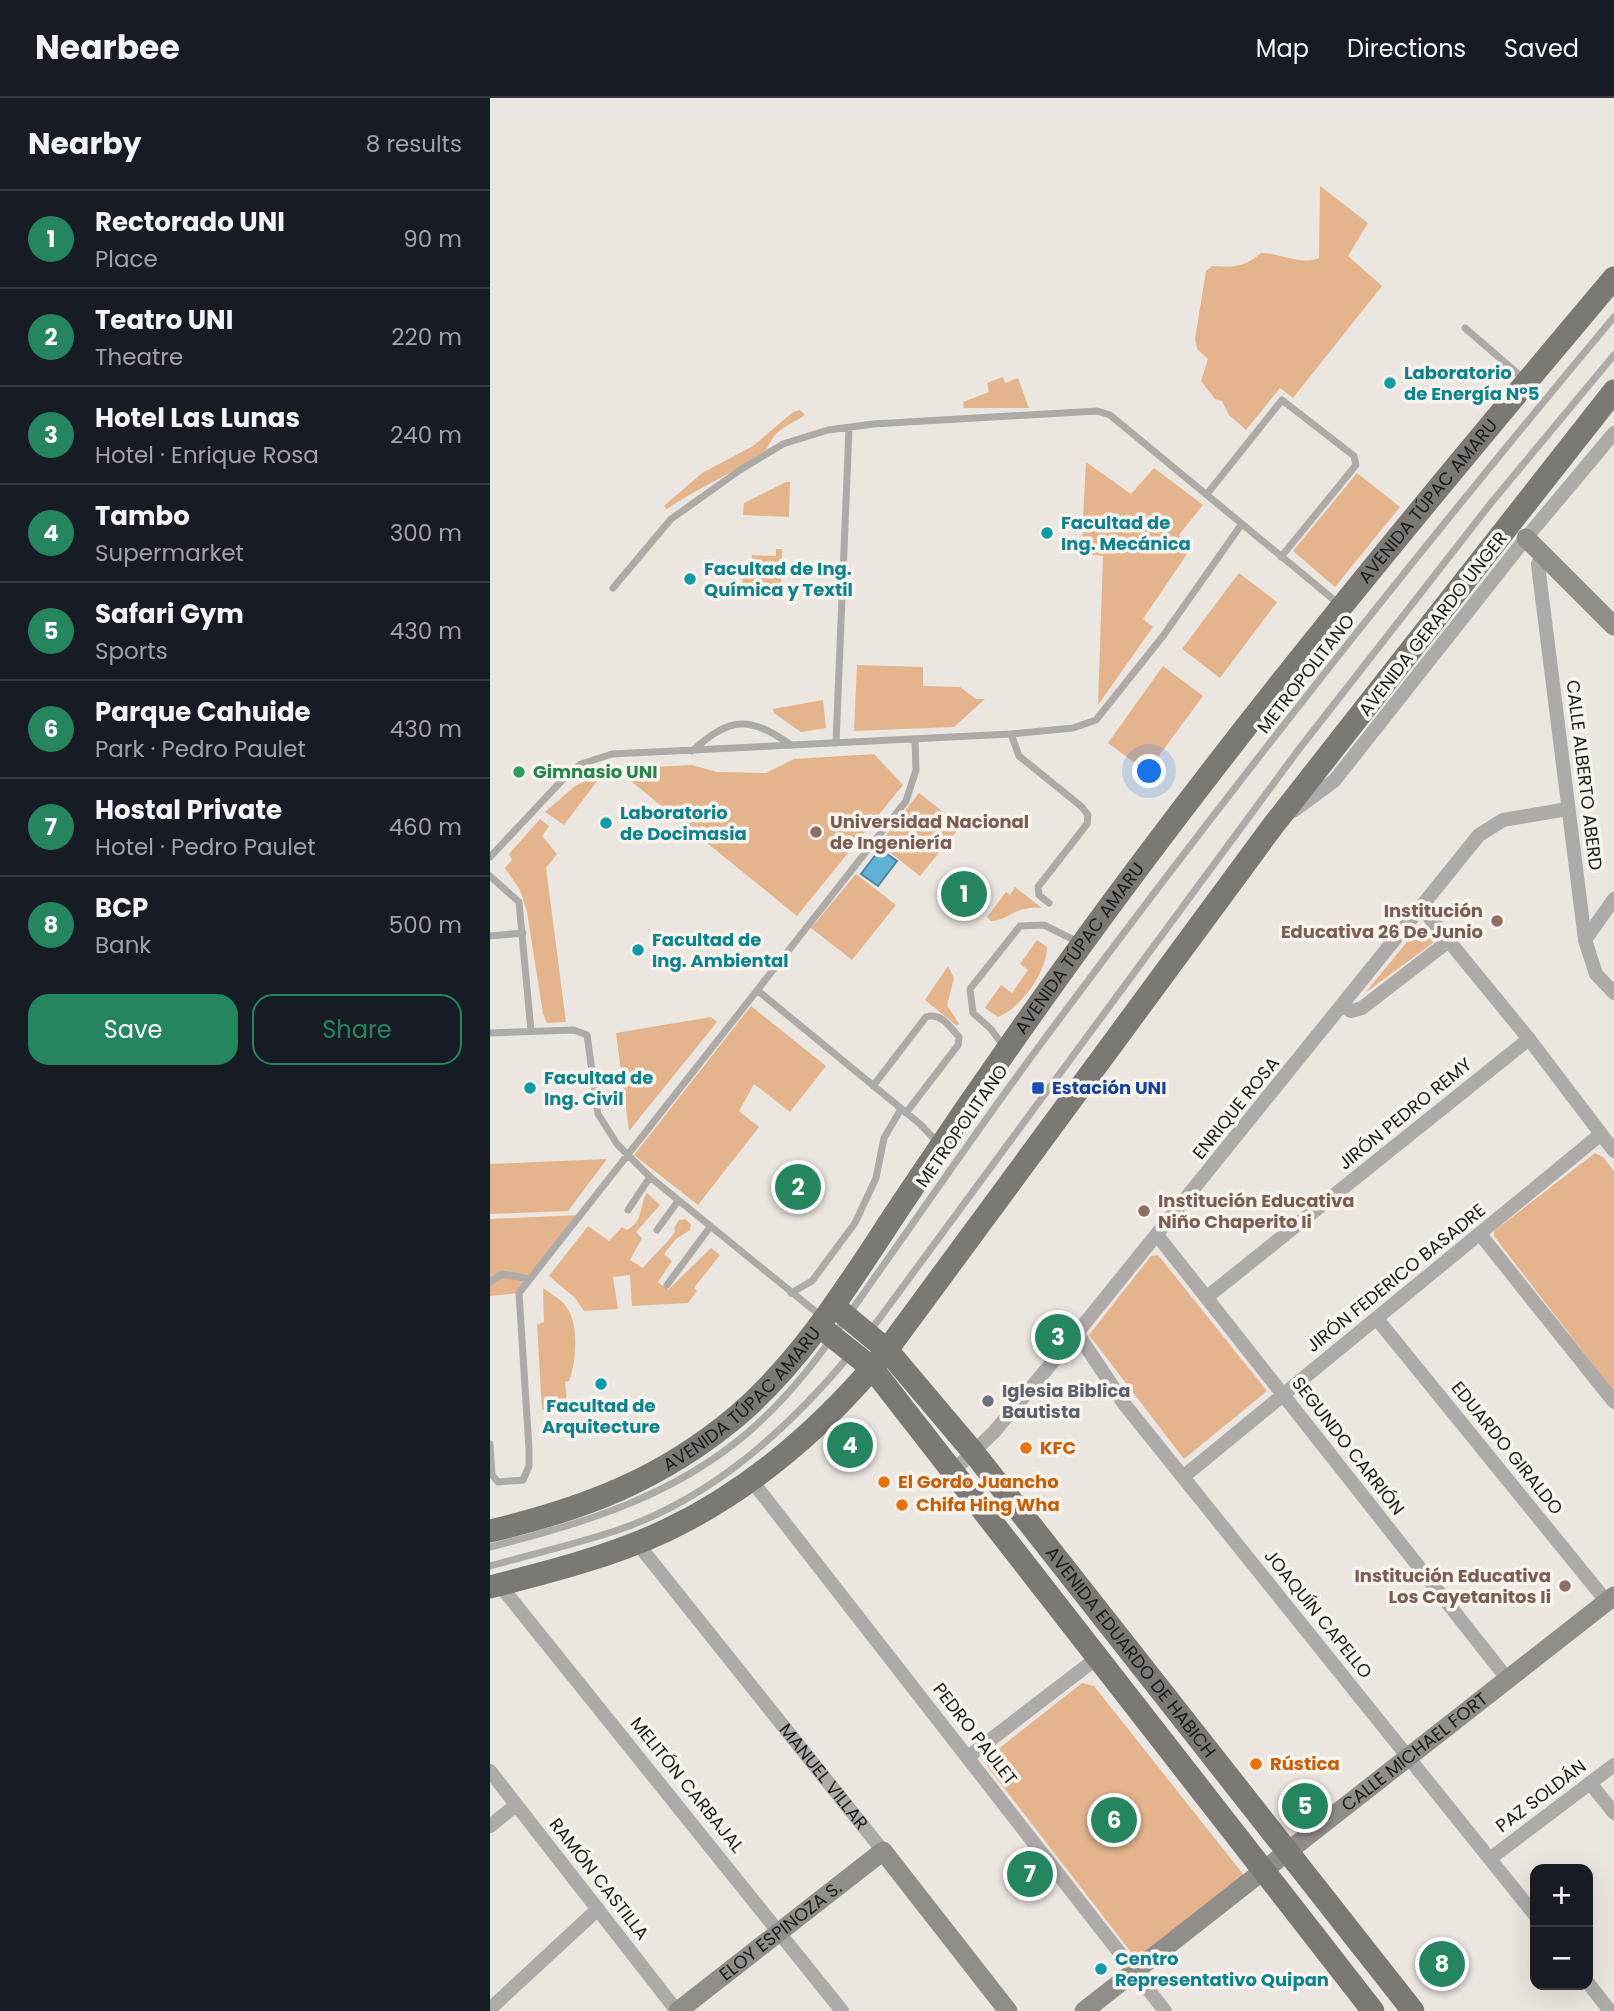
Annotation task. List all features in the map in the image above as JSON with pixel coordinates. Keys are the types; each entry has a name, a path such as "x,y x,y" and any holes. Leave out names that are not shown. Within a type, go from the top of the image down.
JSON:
{"main road":[{"name":"AVENIDA TÚPAC AMARU","path":"490,1531 589,1505 670,1465 736,1416 778,1377 845,1330 940,1145 1082,943 1193,793 1342,607 1614,278"},
{"path":"493,1579 637,1543 693,1517 752,1481 810,1432 872,1368 1272,827 1614,391"},
{"name":"AVENIDA EDUARDO DE HABICH","path":"845,1330 887,1350 974,1453 1413,2011"},
{"name":"AVENIDA EDUARDO DE HABICH","path":"845,1330 1373,2011"}],"street":[{"name":"AVENIDA GERARDO UNGER","path":"1272,827 1334,781 1526,538 1612,441"},
{"path":"1526,538 1614,626"},
{"name":"CALLE ALBERTO ABERD","path":"1543,553 1538,564 1585,940 1596,974 1614,993"},
{"name":"ENRIQUE ROSA","path":"953,1471 974,1453 1077,1333 1479,835 1492,825 1533,813 1568,809"},
{"path":"1585,940 1614,899"},
{"path":"1421,908 1450,940 1614,1151"},
{"path":"1343,1006 1351,1011 1362,1008 1450,940"},
{"name":"JIRÓN PEDRO REMY","path":"1207,1297 1529,1040"},
{"name":"JIRÓN FEDERICO BASADRE","path":"1183,1477 1601,1134"},
{"path":"1480,1234 1614,1402"},
{"name":"SEGUNDO CARRIÓN","path":"1157,1235 1509,1681"},
{"name":"EDUARDO GIRALDO","path":"1377,1319 1610,1599"},
{"name":"JOAQUÍN CAPELLO","path":"1077,1333 1125,1405 1530,1909"},
{"name":"PEDRO PAULET","path":"752,1481 1165,2011"},
{"name":"MANUEL VILLAR","path":"637,1543 1008,2011"},
{"name":"MELITÓN CARBAJAL","path":"493,1579 842,2011"},
{"name":"CALLE MICHAEL FORT","path":"1084,2011 1288,1849 1509,1681 1610,1599"},
{"path":"968,1756 1097,1658"},
{"name":"PAZ SOLDÁN","path":"1491,1858 1614,1765"},
{"name":"RAMÓN CASTILLA","path":"490,1772 678,2011"},
{"path":"1590,1783 1614,1813"},
{"path":"490,1826 516,1805"},
{"name":"ELOY ESPINOZA S.","path":"678,2011 883,1851"},
{"path":"490,2009 598,1909"},
{"path":"1593,1989 1610,2011"}],"lane":[{"name":"METROPOLITANO","path":"493,1579 620,1529 691,1496 768,1441 1017,1077 1188,844 1614,317"},
{"path":"1465,328 1527,381"},
{"name":"METROPOLITANO","path":"490,1548 611,1512 693,1472 761,1420 845,1330 914,1275 1296,753 1491,503 1614,355"},
{"path":"1207,494 1282,400 1354,456 1356,465 1281,557"},
{"path":"613,588 671,519 740,470 783,444 828,430 873,424 1097,411 1110,415 1342,607"},
{"path":"836,743 849,429"},
{"path":"490,857 554,788 581,764 612,754 1011,734 1073,728 1096,719 1163,636 1241,525"},
{"path":"692,751 718,729 748,724 765,728 792,745"},
{"path":"1011,734 1019,756 1082,807 1088,816 1087,824 1038,887 1039,895 1049,903"},
{"path":"490,1444 492,1475 498,1482 523,1480 529,1466 529,1449 519,1293 906,801 916,770 915,739"},
{"path":"490,876 519,902 531,1031"},
{"path":"1006,1051 991,1029 973,1013 970,989 1020,926 1044,925 1082,943"},
{"path":"490,936 523,933"},
{"path":"757,990 940,1145"},
{"path":"791,1293 812,1281 855,1223 873,1187 884,1138 958,1045 959,1037 940,1018 932,1015 926,1017 873,1086"},
{"path":"490,1033 574,1030 587,1035 598,1114 626,1155 791,1293 845,1330"},
{"path":"628,1210 650,1177"},
{"path":"657,1230 678,1201"},
{"path":"667,1285 710,1227"},
{"path":"490,1282 502,1274 530,1279"}],"shaded area":[{"path":"1320,186 1368,223 1348,256 1382,286 1293,398 1280,388 1246,430 1229,415 1222,401 1215,399 1201,381 1208,359 1197,349 1195,339 1206,271 1212,266 1244,264 1261,253 1305,261 1319,258"},
{"path":"1003,377 1005,383 1018,378 1029,408 964,408 963,402 989,392 987,383"},
{"path":"800,410 805,415 777,433 761,454 667,509 664,506 702,473 753,446 793,412"},
{"path":"1086,462 1131,494 1154,468 1203,505 1179,535 1191,548 1143,619 1153,627 1098,705 1103,556 1081,554"},
{"path":"1357,473 1400,507 1335,587 1293,551"},
{"path":"790,482 789,517 743,515 744,503"},
{"path":"776,549 782,549 781,586 742,585 743,568 751,568 752,555 776,556"},
{"path":"1239,573 1277,602 1220,678 1182,649"},
{"path":"857,665 923,667 923,686 960,687 976,699 985,699 954,727 854,731"},
{"path":"1163,666 1203,696 1147,772 1108,743"},
{"path":"823,700 826,728 801,732 774,713 773,709"},
{"path":"874,754 903,785 797,916 616,769 692,765 717,772 766,773 794,759"},
{"path":"604,772 564,825 545,812 575,786"},
{"path":"919,793 961,826 920,876 879,844"},
{"path":"540,819 549,826 542,836 557,854 546,868 566,1022 547,1023 543,1014 527,912 520,890 505,868 512,860 509,854"},
{"path":"856,874 896,905 852,960 811,928"},
{"path":"1015,887 1042,908 1024,909 1003,919 991,921 987,917 1006,892 1010,895"},
{"path":"1415,932 1432,936 1433,943 1365,993"},
{"path":"1037,940 1047,947 1038,978 1015,1006 998,1017 985,1008 1001,985 1012,993 1028,970 1020,964"},
{"path":"948,966 954,978 947,1005 959,1024 957,1026 925,1000"},
{"path":"751,1006 826,1066 790,1112 754,1084 739,1111 759,1127 698,1205 634,1155"},
{"path":"711,1017 717,1022 629,1131 616,1033"},
{"path":"1595,1153 1603,1157 1614,1171 1614,1392 1494,1236 1494,1231"},
{"path":"607,1159 568,1211 490,1214 490,1164"},
{"path":"647,1193 660,1205 636,1232 642,1238 630,1260 643,1268 675,1232 674,1228 679,1220 685,1219 691,1224 690,1230 676,1239 664,1254 672,1261 658,1282 668,1290 711,1248 720,1255 694,1288 697,1291 688,1303 632,1306 630,1275 613,1277 618,1309 584,1311 575,1298 549,1276 588,1226 609,1241 622,1227 627,1230 632,1226 639,1218"},
{"path":"581,1215 519,1293 490,1296 490,1219"},
{"path":"1158,1255 1267,1391 1184,1459 1089,1335 1151,1256"},
{"path":"543,1288 563,1303 570,1313 575,1334 575,1356 569,1381 565,1382 567,1404 563,1404 563,1408 542,1410 537,1325 544,1322"},
{"path":"1082,1683 1094,1686 1243,1874 1240,1881 1143,1958 1134,1956 987,1766 988,1757"}],"water":[{"path":"880,849 897,861 878,886 861,874"}],"place":[{"name":"Laboratorio de Energía N°5","path":"1390,383"},
{"name":"Facultad de Ing. Mecánica","path":"1047,533"},
{"name":"Facultad de Ing. Química y Textil","path":"690,579"},
{"name":"Gimnasio UNI","path":"519,772"},
{"name":"Laboratorio de Docimasia","path":"606,823"},
{"name":"Universidad Nacional de Ingeniería","path":"816,832"},
{"name":"Rectorado UNI","path":"964,894"},
{"name":"Institución Educativa 26 De Junio","path":"1497,921"},
{"name":"Facultad de Ing. Ambiental","path":"638,950"},
{"name":"Facultad de Ing. Civil","path":"530,1088"},
{"name":"Estación UNI","path":"1038,1088"},
{"name":"Teatro UNI","path":"798,1187"},
{"name":"Institución Educativa Niño Chaperito Ii","path":"1144,1211"},
{"name":"Hotel Las Lunas","path":"1058,1337"},
{"name":"Facultad de Arquitecture","path":"601,1384"},
{"name":"Iglesia Biblica Bautista","path":"988,1401"},
{"name":"Tambo","path":"850,1445"},
{"name":"KFC","path":"1026,1448"},
{"name":"El Gordo Juancho","path":"884,1482"},
{"name":"Chifa Hing Wha","path":"902,1505"},
{"name":"Institución Educativa Los Cayetanitos Ii","path":"1565,1586"},
{"name":"Rústica","path":"1256,1764"},
{"name":"Safari Gym","path":"1305,1806"},
{"name":"Parque Cahuide","path":"1114,1820"},
{"name":"Hostal Private","path":"1030,1874"},
{"name":"BCP","path":"1442,1964"},
{"name":"Centro Representativo Quipan","path":"1101,1969"}]}
